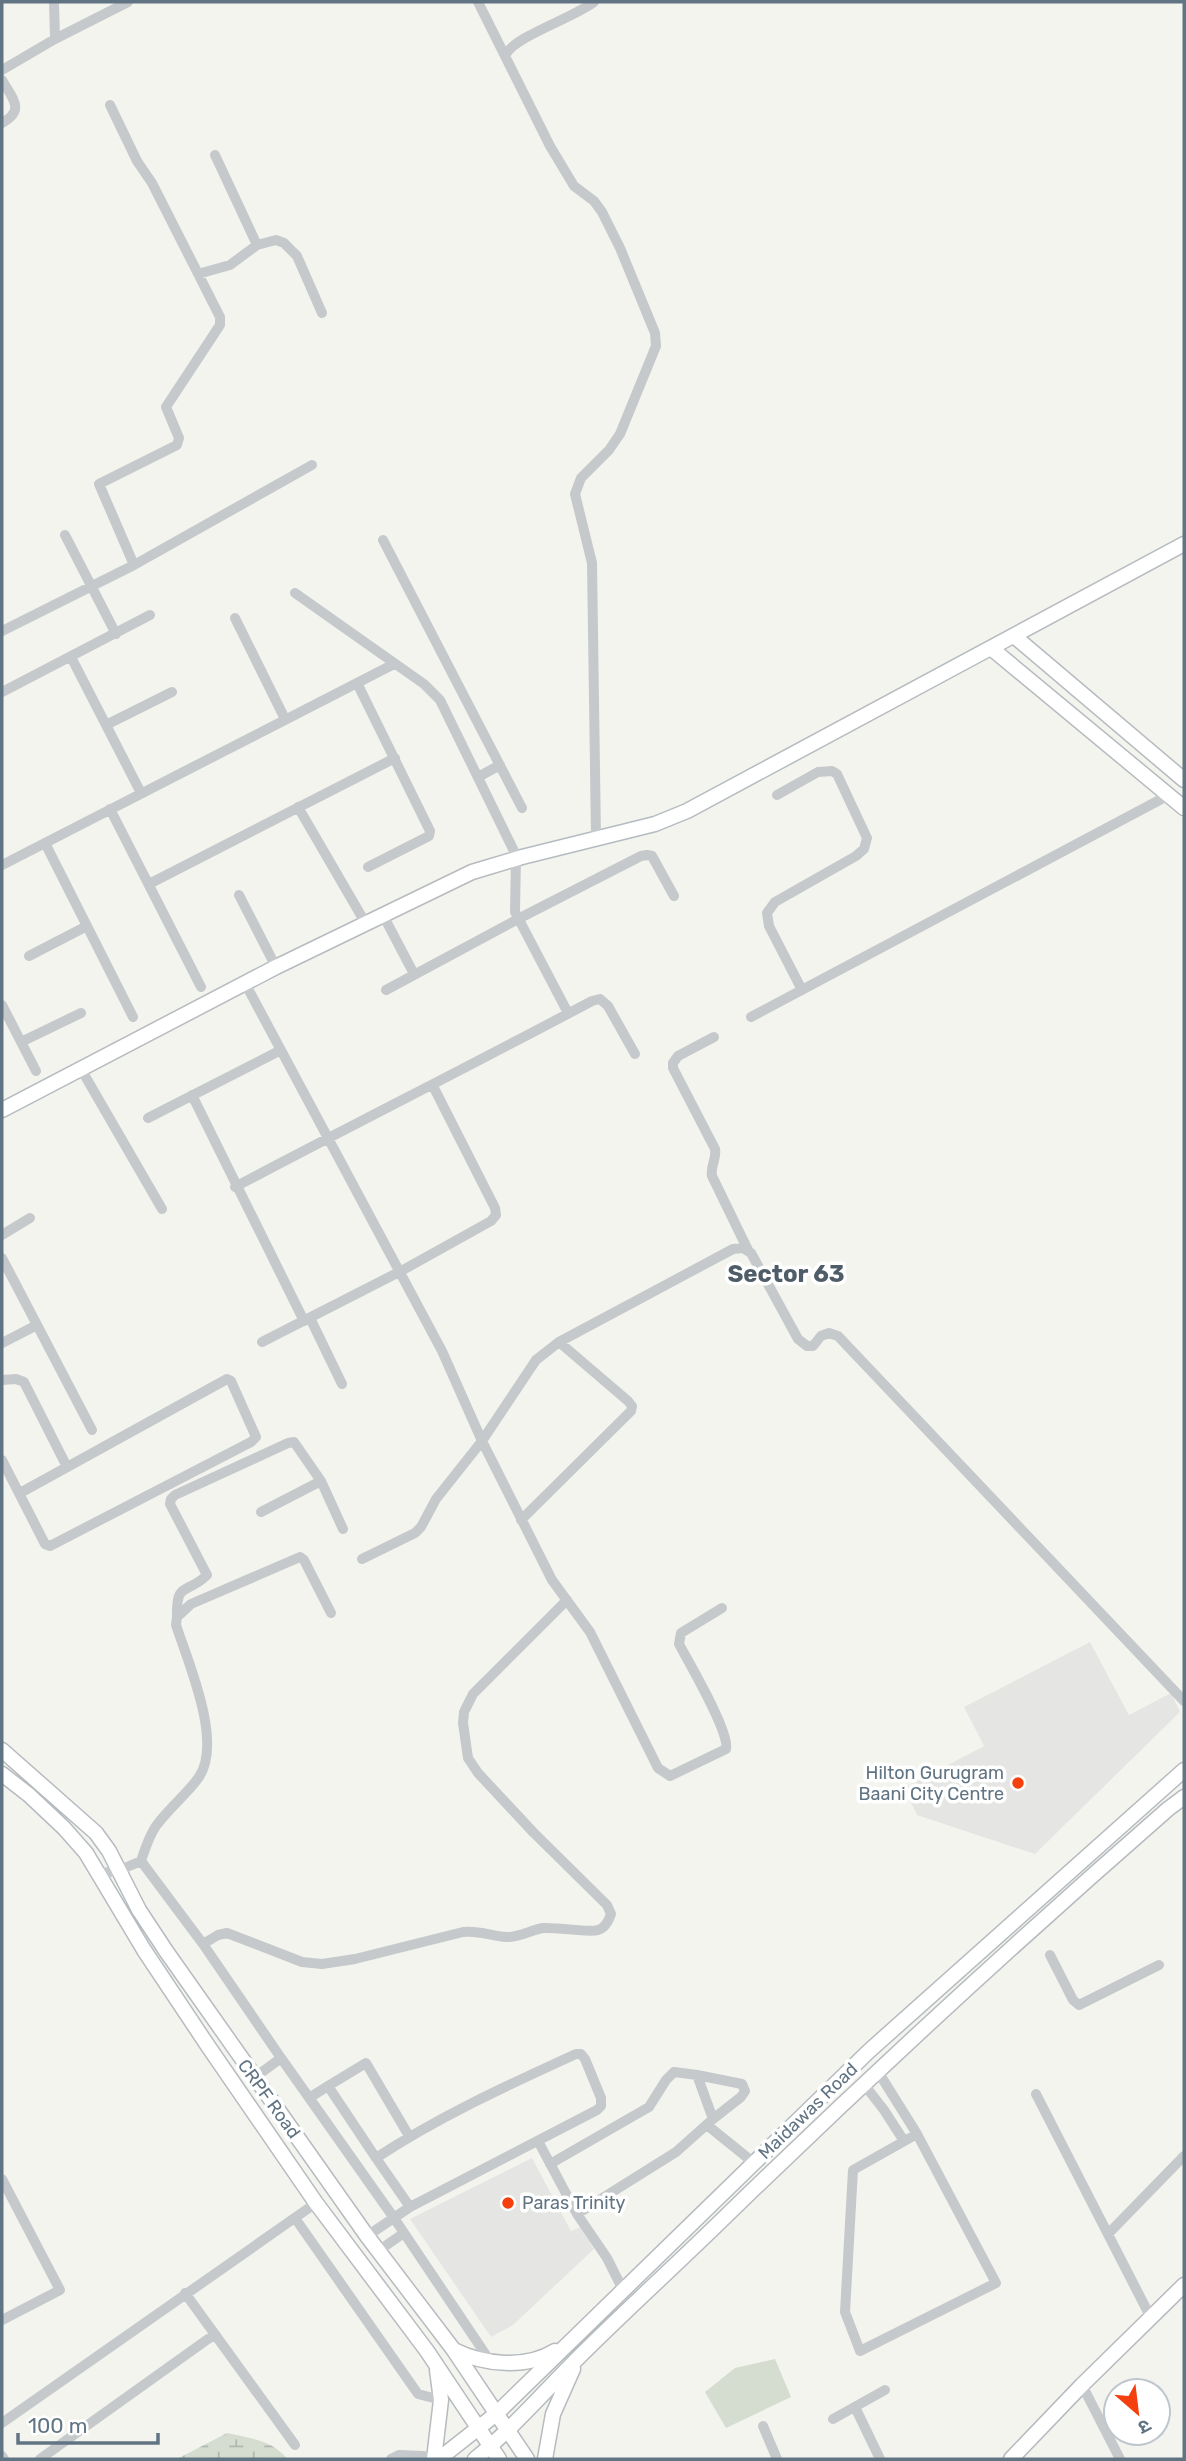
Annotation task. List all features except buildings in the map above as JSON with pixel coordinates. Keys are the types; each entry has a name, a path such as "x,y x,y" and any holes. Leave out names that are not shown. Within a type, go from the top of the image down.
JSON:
{"street":[{"path":"54,2 55,39"},
{"path":"2,70 55,39 128,2"},
{"path":"478,2 544,135 568,177 602,212 625,259 652,324 656,341 620,434 609,450 578,482 575,494 592,563 596,837"},
{"path":"506,54 514,44 576,14 594,2"},
{"path":"2,80 16,104 16,109 11,117 2,122"},
{"path":"110,105 220,317 220,325 166,407 179,441 177,445 99,484 134,565"},
{"path":"215,155 257,246"},
{"path":"198,274 230,265 257,246 276,240 290,247 297,256 322,313"},
{"path":"2,631 134,565 312,465"},
{"path":"65,535 116,634"},
{"path":"383,540 522,808"},
{"path":"2,1110 276,967 472,872 596,837 655,824 687,811 1184,544"},
{"path":"295,593 433,691 448,715 516,858 514,906 518,919 568,1013"},
{"path":"2,692 150,615"},
{"path":"235,618 285,719"},
{"path":"1014,635 1184,780"},
{"path":"991,648 1184,808"},
{"path":"71,657 141,793"},
{"path":"2,865 394,664"},
{"path":"356,683 430,831 429,836 368,867"},
{"path":"106,725 172,692"},
{"path":"149,884 394,758"},
{"path":"478,777 500,765"},
{"path":"777,795 818,772 832,771 836,774 867,838 864,849 856,856 775,902 767,913 769,926 802,990"},
{"path":"751,1017 1169,795"},
{"path":"298,807 366,924"},
{"path":"110,809 201,987"},
{"path":"45,843 133,1017"},
{"path":"387,990 518,919 647,855 656,861 674,897"},
{"path":"239,895 276,967"},
{"path":"383,915 414,974"},
{"path":"29,956 87,926"},
{"path":"245,983 401,1271 552,1580 590,1632 657,1768 670,1776 726,1749 720,1723 680,1644 681,1633 722,1608"},
{"path":"235,1187 592,1001 604,1001 635,1054"},
{"path":"2,1005 36,1071"},
{"path":"21,1042 81,1013"},
{"path":"714,1037 678,1056 673,1068 715,1149 712,1176 748,1250 798,1339 807,1346 813,1346 821,1336 828,1333 838,1336 1184,1701"},
{"path":"148,1118 281,1050"},
{"path":"81,1069 162,1209"},
{"path":"262,1342 401,1271 491,1221 496,1215 433,1086"},
{"path":"192,1095 235,1187 342,1384"},
{"path":"2,1235 30,1219"},
{"path":"362,1559 422,1527 436,1499 482,1441 536,1360 559,1342 733,1249 739,1247 748,1250"},
{"path":"2,1258 92,1430"},
{"path":"2,1342 37,1325"},
{"path":"521,1520 632,1406 559,1342"},
{"path":"2,1380 10,1378 24,1382 64,1461"},
{"path":"2,1460 46,1544 55,1545 256,1437 231,1381 227,1379 20,1493"},
{"path":"99,1874 120,1870 141,1861 155,1828 201,1774 206,1762 204,1710 176,1625 176,1599 179,1594 207,1575 170,1504 171,1499 294,1442 321,1481 343,1528"},
{"path":"261,1512 321,1481"},
{"path":"177,1617 191,1604 300,1557 331,1613"},
{"path":"203,1944 227,1933 302,1962 322,1964 355,1959 463,1932 479,1931 507,1937 541,1928 567,1927 595,1931 602,1928 610,1917 607,1905 478,1773 468,1758 464,1737 464,1712 473,1693 567,1600"},
{"name":"CRPF Road","path":"2,1750 96,1833 120,1870 139,1910 166,1951 367,2236 453,2349 527,2459"},
{"name":"Maidawas Road","path":"437,2459 496,2413 869,2051 1184,1770"},
{"path":"2,1774 29,1795 86,1853 181,2007 315,2201 436,2365 499,2459"},
{"name":"Maidawas Road","path":"475,2459 508,2430 578,2358 877,2070 1074,1890 1168,1809 1182,1804"},
{"path":"141,1861 203,1944 491,2361"},
{"path":"1061,1879 1074,1890"},
{"path":"1050,1955 1073,2000 1079,2005 1159,1965"},
{"path":"367,2236 410,2207 601,2106 601,2098 585,2059 581,2054 576,2054 409,2136 376,2158"},
{"path":"254,2078 281,2058"},
{"path":"309,2098 366,2063 409,2136"},
{"path":"877,2070 917,2134 996,2283 860,2351 845,2312 853,2170 917,2134"},
{"path":"550,2164 649,2107 666,2080 674,2073 742,2084 745,2091 741,2097 676,2152 577,2214"},
{"path":"697,2075 710,2122 754,2163"},
{"path":"863,2084 904,2141"},
{"path":"328,2086 410,2207"},
{"path":"1036,2094 1151,2318"},
{"path":"538,2141 577,2214 607,2258 623,2290"},
{"path":"1108,2234 1184,2156"},
{"path":"2,2179 60,2290 2,2320"},
{"path":"2,2423 295,2218 333,2188"},
{"path":"295,2218 418,2394 440,2400"},
{"path":"379,2251 404,2232"},
{"path":"1011,2459 1184,2285"},
{"path":"185,2293 295,2445"},
{"path":"40,2459 215,2334"},
{"path":"453,2349 469,2357 502,2363 543,2358 567,2344"},
{"path":"545,2459 553,2414 578,2358"},
{"path":"436,2365 440,2400 437,2459"},
{"path":"1082,2385 1121,2459"},
{"path":"833,2419 885,2390"},
{"path":"855,2407 880,2459"},
{"path":"763,2426 777,2459"},
{"path":"391,2459 405,2454 424,2456 427,2459"}],"shaded area":[{"path":"1090,1642 1129,1715 1171,1693 1180,1712 1035,1854 917,1815 904,1788 984,1746 964,1707"},
{"path":"532,2158 571,2231 581,2227 594,2249 513,2325 491,2337 410,2219"}],"green space":[{"path":"775,2359 791,2397 726,2428 705,2392 735,2368"},
{"path":"227,2433 268,2444 287,2459 177,2459"}],"place":[{"name":"Hilton Gurugram Baani City Centre","path":"1018,1783"},
{"name":"Paras Trinity","path":"508,2203"}],"district":[{"name":"Sector 63","path":"786,1274"}]}
